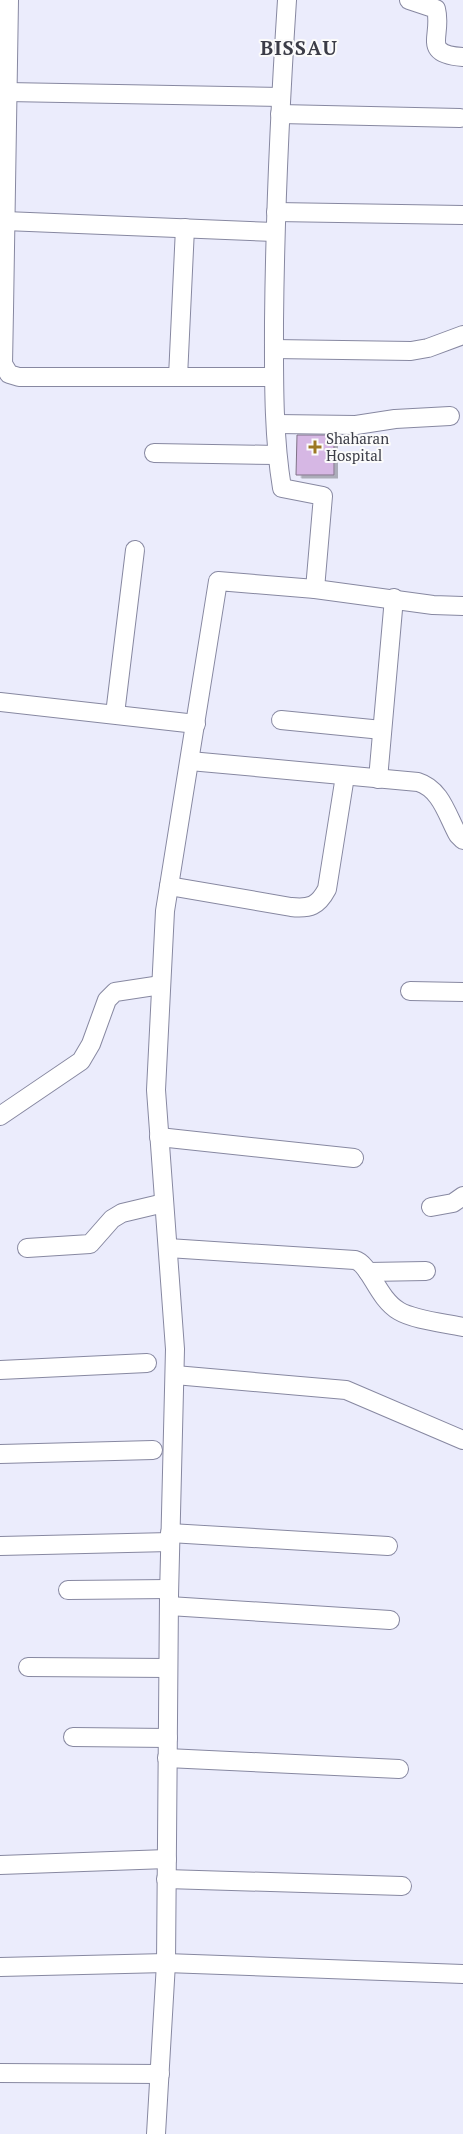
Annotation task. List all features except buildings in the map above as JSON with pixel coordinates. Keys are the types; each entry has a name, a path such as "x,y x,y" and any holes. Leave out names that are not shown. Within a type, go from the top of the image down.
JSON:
{"street":[{"path":"9,0 2,310 3,364 9,374 19,377 273,377"},
{"path":"287,0 275,232 273,377 277,455 282,488 323,496 315,589"},
{"path":"409,0 436,9 438,18 434,44 438,50 452,56 463,56"},
{"path":"8,92 281,106 460,118"},
{"path":"276,212 463,214"},
{"path":"5,221 275,232"},
{"path":"178,376 185,228"},
{"path":"274,349 411,351 428,348 463,335"},
{"path":"276,424 356,425 395,419 450,416"},
{"path":"154,453 277,455"},
{"path":"115,714 135,550"},
{"path":"156,2134 166,1963 169,1588 175,1349 156,1090 165,912 218,581 315,589 394,598 433,605 463,606"},
{"path":"378,780 394,598"},
{"path":"0,702 196,724"},
{"path":"281,720 382,730"},
{"path":"190,761 378,780 418,782 429,786 437,794 458,835 463,840"},
{"path":"169,886 291,907 307,909 314,906 322,899 327,889 345,776"},
{"path":"0,1116 81,1061 91,1044 107,1000 115,992 162,985"},
{"path":"410,991 463,992"},
{"path":"159,1137 354,1158"},
{"path":"431,1207 453,1203 463,1196"},
{"path":"27,1248 90,1244 112,1219 122,1213 164,1204"},
{"path":"168,1248 355,1260 365,1265 379,1294 400,1312 463,1327"},
{"path":"368,1272 426,1271"},
{"path":"0,1370 147,1363"},
{"path":"175,1375 346,1390 463,1440"},
{"path":"0,1454 152,1450"},
{"path":"0,1546 170,1538 388,1546"},
{"path":"68,1590 169,1588"},
{"path":"169,1606 390,1620"},
{"path":"28,1667 168,1668"},
{"path":"73,1737 168,1738"},
{"path":"167,1758 399,1769"},
{"path":"0,1865 167,1859"},
{"path":"166,1880 402,1886"},
{"path":"0,1967 166,1963 463,1974"},
{"path":"0,2073 160,2074"}],"place":[{"name":"Shaharan Hospital","path":"315,447"}],"district":[{"name":"BISSAU","path":"299,47"}]}
